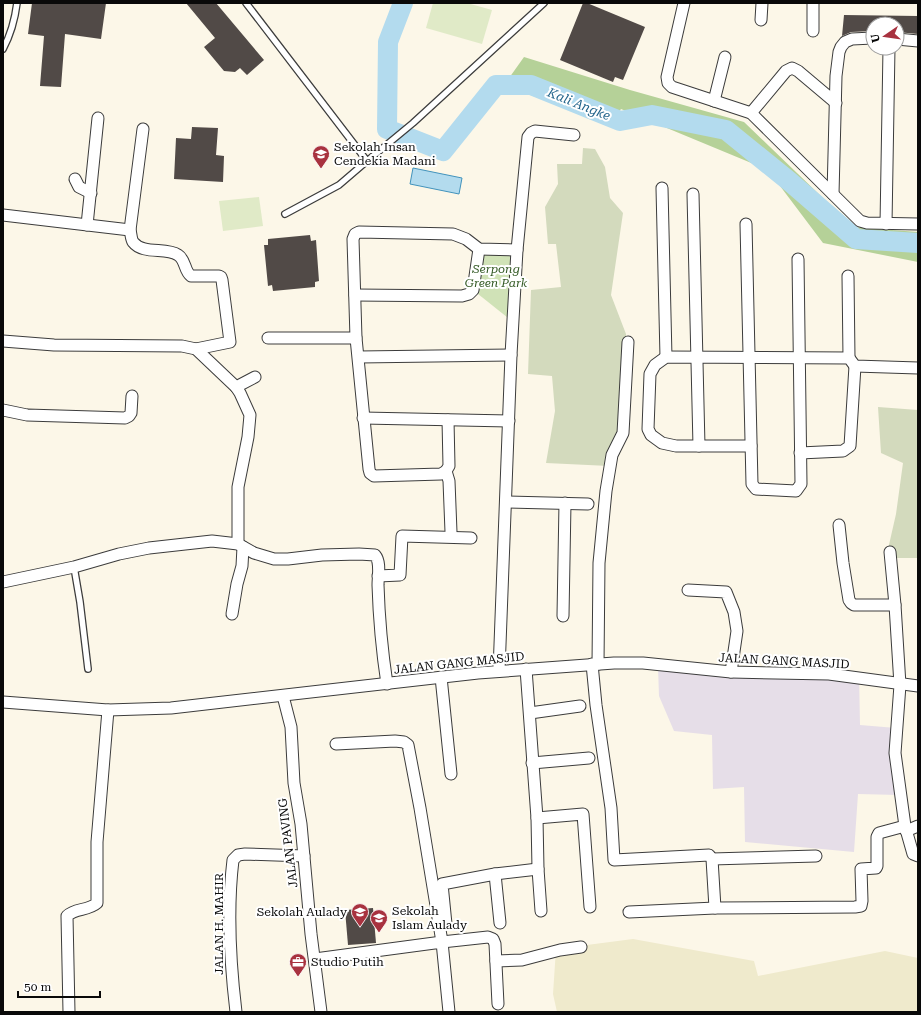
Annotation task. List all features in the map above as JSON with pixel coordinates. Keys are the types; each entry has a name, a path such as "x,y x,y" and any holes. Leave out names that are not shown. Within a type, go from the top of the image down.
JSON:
{"street":[{"path":"684,3 667,78 668,83 672,88 751,113 860,221 886,224 918,224"},
{"path":"761,20 762,3"},
{"path":"813,3 813,32"},
{"path":"833,194 836,76 839,52 841,46 845,42 852,39 865,38"},
{"path":"905,40 918,41"},
{"path":"886,224 889,56"},
{"path":"714,101 725,57"},
{"path":"751,113 786,71 792,68 798,71 836,103"},
{"path":"87,225 98,118"},
{"path":"3,342 54,346 177,346 196,349 230,342 221,277 191,276 188,274 184,260 176,253 138,246 133,241 130,230 142,129"},
{"path":"499,671 511,355 517,250 528,138 531,133 535,131 574,135"},
{"path":"75,179 78,187 91,193"},
{"path":"662,188 666,357"},
{"path":"693,194 699,446"},
{"path":"3,215 130,230"},
{"path":"746,224 752,484 756,489 796,491 801,484 798,259"},
{"path":"448,420 449,466 446,471 441,474 374,476 370,473 363,418 359,357 356,338 353,239 355,234 359,232 452,234 466,239 479,249 517,250"},
{"path":"355,295 462,296 469,294 473,290 479,249"},
{"path":"800,453 843,451 850,446 852,362 848,276"},
{"path":"268,338 356,338"},
{"path":"628,342 623,433 612,455 606,491 599,563 595,664 596,705 611,808 614,860 709,855 712,859 715,908"},
{"path":"196,349 236,387 250,415 248,437 238,487 242,566 238,578 232,614"},
{"path":"359,357 511,355"},
{"path":"751,446 676,446 662,442 651,435 648,429 650,374 655,365 666,357 799,358 918,368"},
{"path":"236,387 256,377"},
{"path":"3,410 27,415 125,418 132,413 132,396"},
{"path":"363,418 509,421"},
{"path":"446,471 450,481 450,532"},
{"path":"506,502 588,504"},
{"path":"563,616 566,503"},
{"path":"839,524 843,563 849,600 851,603 854,605 895,605"},
{"path":"378,576 400,575 402,536 471,538"},
{"path":"3,582 74,567 119,554 149,548 212,541 241,545 254,553 274,559 322,555 374,555 377,558 383,652 387,684"},
{"path":"890,552 900,685 895,754 906,828 913,854 918,856"},
{"path":"688,590 726,592 734,612 737,631 731,672"},
{"name":"JALAN GANG MASJID","path":"3,702 108,710 171,708 441,677 614,662 643,663 731,672 829,674 900,685 918,686"},
{"path":"526,670 537,818 541,911"},
{"path":"441,677 451,774"},
{"name":"JALAN PAVING","path":"283,696 291,727 294,783 304,856 311,934 321,1012"},
{"path":"530,713 580,706"},
{"path":"69,1012 68,916 72,911 84,910 92,907 96,903 97,842 108,710"},
{"path":"336,744 395,741 404,742 408,745 442,942 449,1012"},
{"path":"532,763 589,758"},
{"path":"537,818 583,814 590,907"},
{"path":"629,912 715,908 861,906 860,869 873,869 877,866 876,837 879,833 918,826"},
{"name":"JALAN H. MAHIR","path":"236,1012 230,952 230,882 233,860 244,854 304,856"},
{"path":"712,859 816,856"},
{"path":"447,930 442,884 495,874 538,869"},
{"path":"495,874 500,923"},
{"path":"315,959 491,937 495,944 498,1004"},
{"path":"496,961 522,960 560,950 581,947"}],"lane":[{"path":"3,49 8,40 14,21 17,3"},
{"path":"246,3 367,161"},
{"path":"285,214 340,185 384,146 413,123 544,3"},
{"path":"74,567 88,669"}],"shaded area":[{"path":"658,667 859,673 860,725 896,728 899,795 858,794 854,852 745,842 744,787 713,789 712,735 674,731 659,696"},
{"path":"633,939 754,961 758,976 885,951 918,958 918,1012 557,1012 553,994 556,949"}],"green space":[{"path":"433,3 467,3 492,10 482,44 426,28"},
{"path":"524,57 630,90 744,122 853,227 918,232 918,262 823,243 768,170 621,109 610,125 504,85"},
{"path":"583,148 595,149 605,167 610,198 623,213 611,295 626,334 623,436 618,446 620,454 609,466 546,463 555,411 552,376 528,374 531,290 561,287 556,244 548,244 545,207 558,184 557,164 582,164"},
{"path":"259,197 263,226 223,231 219,201"},
{"name":"Serpong Green Park","path":"479,249 517,250 513,322 473,290"},
{"path":"878,407 918,410 918,558 886,558 896,514 903,463 881,453"}],"water":[{"path":"413,168 462,178 459,194 410,184"}],"building":[{"path":"32,3 106,3 101,39 65,34 61,87 40,86 44,36 28,34"},
{"path":"186,3 216,3 264,60 247,75 240,68 235,72 224,71 204,47 215,38"},
{"path":"583,3 587,3 645,27 623,80 615,77 613,82 560,60"},
{"path":"844,15 918,16 918,34 905,33 905,16 865,16 865,31 851,32 842,36"},
{"path":"192,127 218,128 216,155 224,156 223,182 174,179 176,138 191,139"},
{"path":"310,235 311,241 316,240 319,281 315,282 315,287 273,291 272,285 268,286 264,245 268,245 268,239"},
{"name":"Sekolah Aulady","path":"373,908 376,943 348,945 345,910"}],"waterway":[{"name":"Kali Angke","path":"403,3 388,42 387,129 443,151 496,85 531,85 620,121 652,115 726,130 789,181 856,239 918,243"}],"place":[{"name":"Sekolah Insan Cendekia Madani","path":"321,169"},
{"name":"Sekolah Aulady","path":"360,927"},
{"name":"Sekolah Islam Aulady","path":"379,933"},
{"name":"Studio Putih","path":"298,977"}]}
